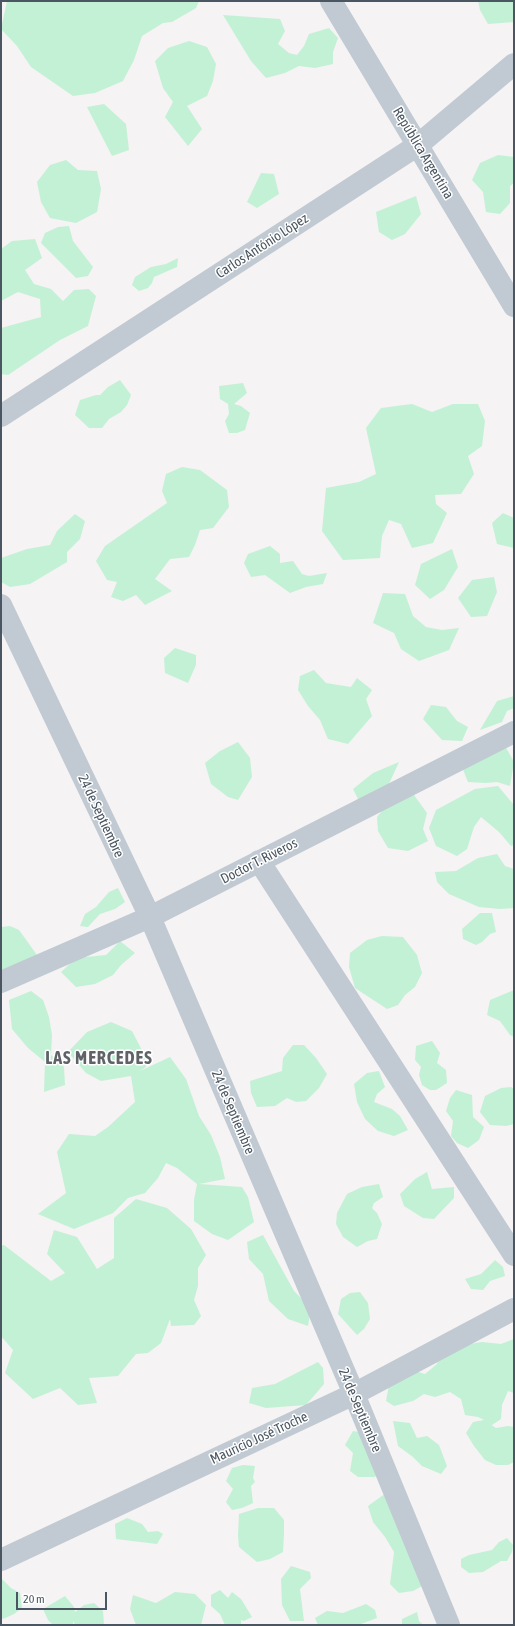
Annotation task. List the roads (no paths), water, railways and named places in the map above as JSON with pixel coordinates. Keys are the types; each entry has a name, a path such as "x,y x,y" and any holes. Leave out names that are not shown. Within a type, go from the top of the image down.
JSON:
{"street":[{"name":"República Argentina","path":"330,1 514,306"},
{"name":"Carlos António López","path":"1,416 418,145 514,64"},
{"name":"24 de Septiembre","path":"1,605 150,917 354,1394 449,1625"},
{"name":"Doctor T. Riveros","path":"1,982 150,917 514,732"},
{"path":"259,861 514,1255"},
{"name":"Mauricio José Troche","path":"1,1560 354,1394 514,1309"}],"district":[{"name":"LAS MERCEDES","path":"99,1058"}]}
